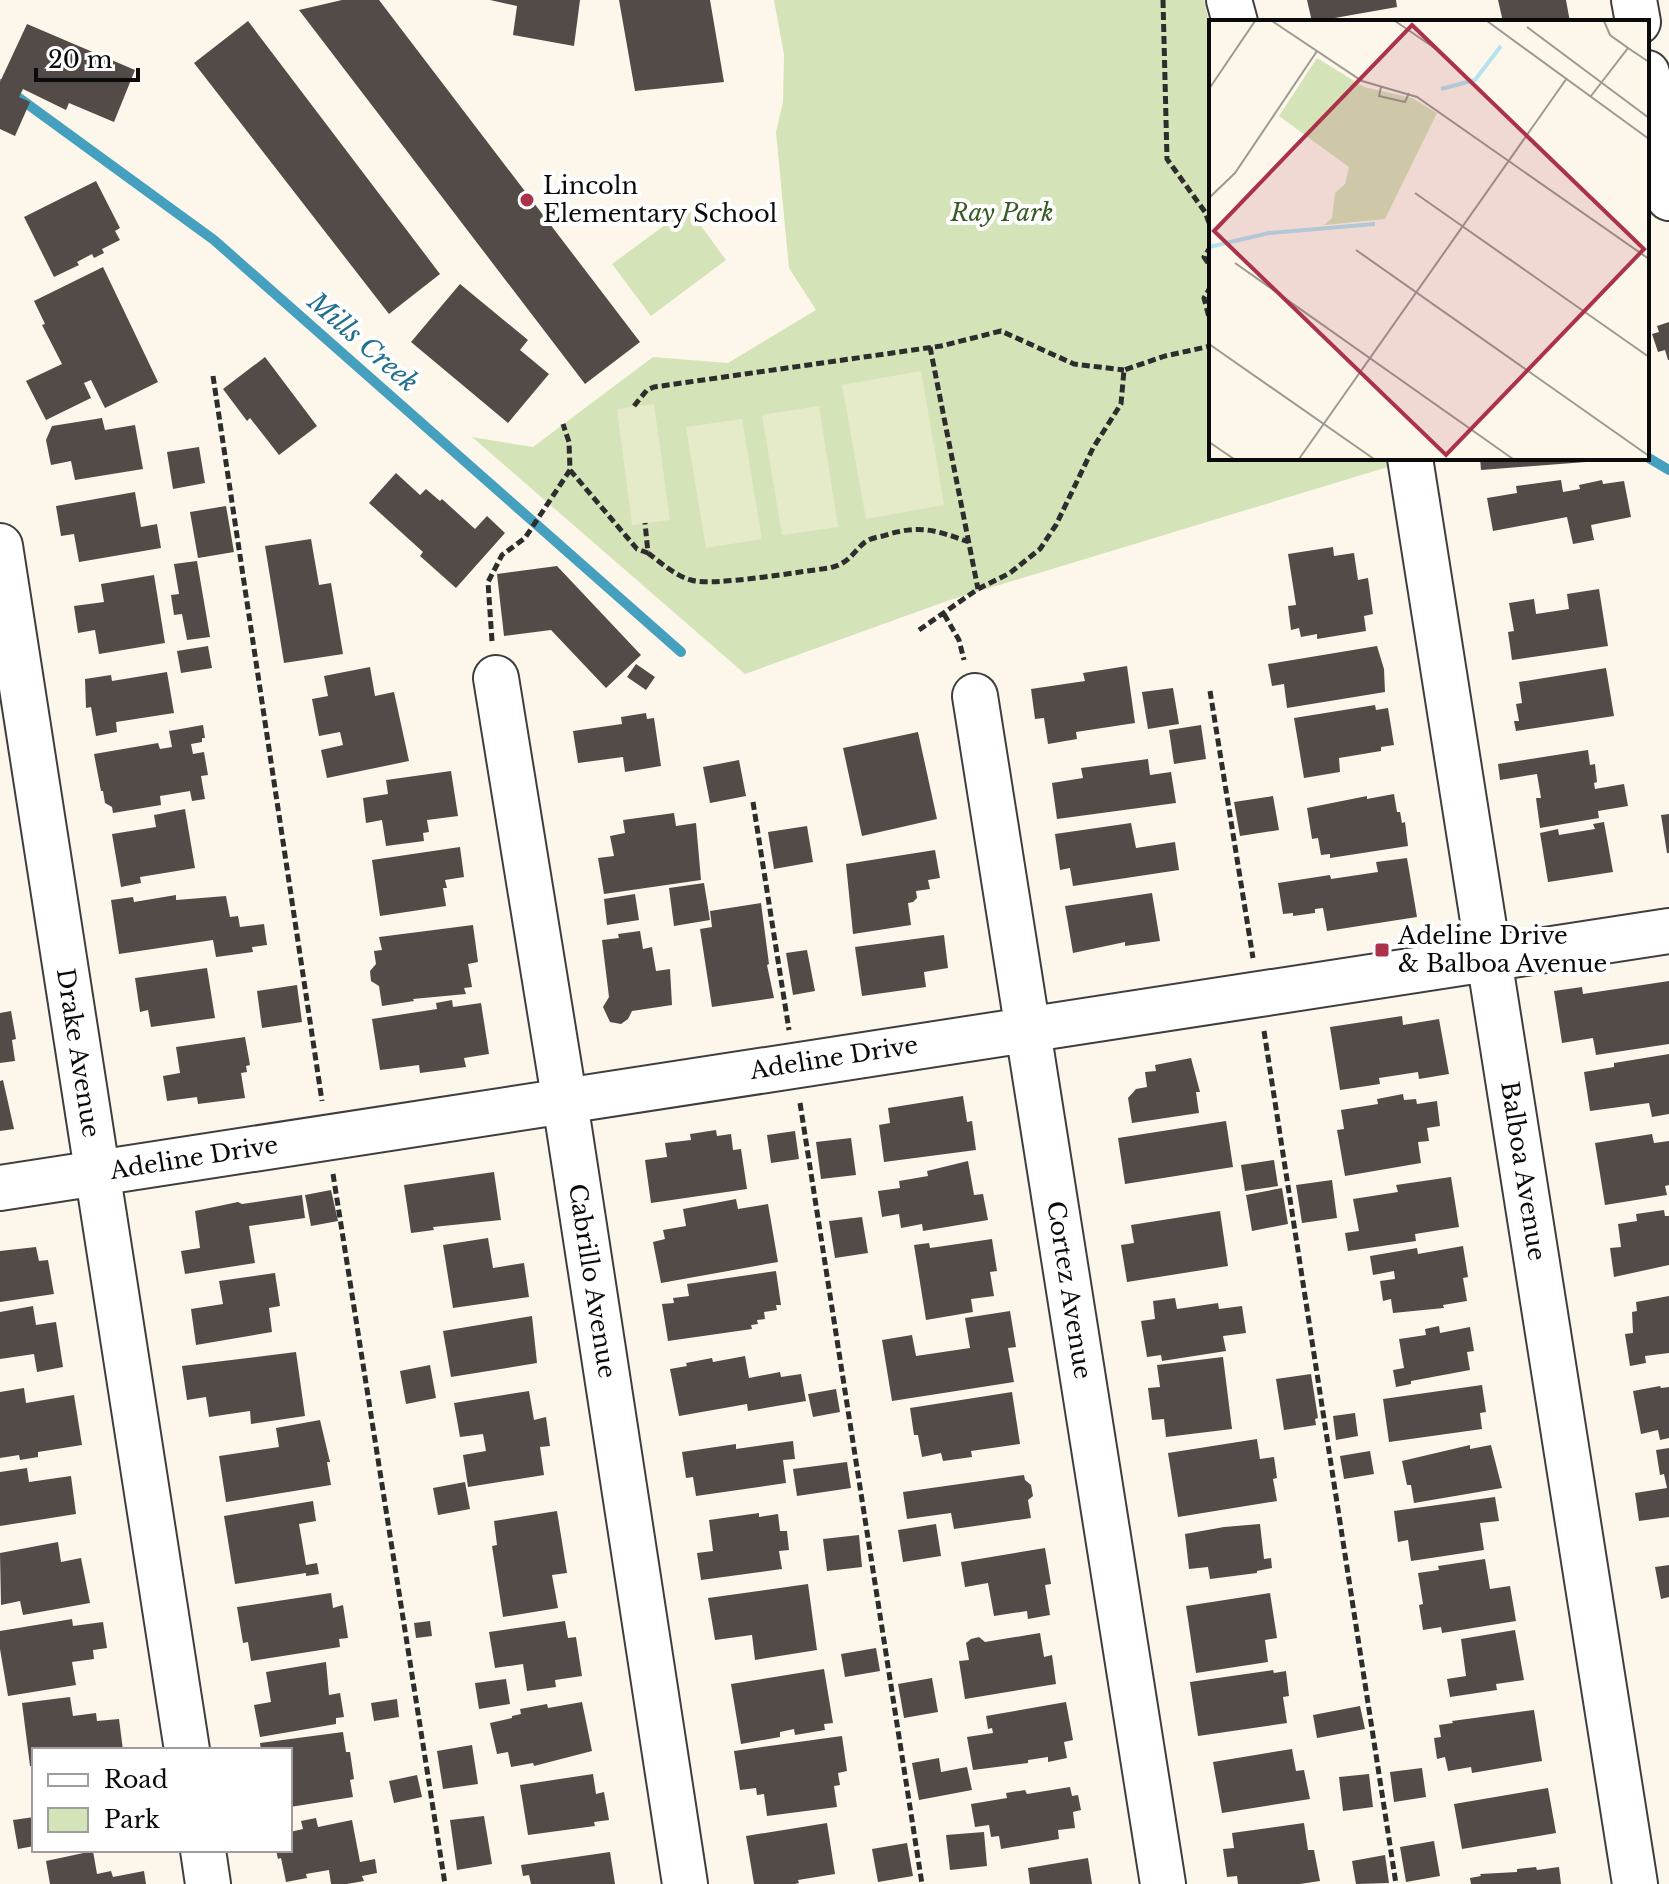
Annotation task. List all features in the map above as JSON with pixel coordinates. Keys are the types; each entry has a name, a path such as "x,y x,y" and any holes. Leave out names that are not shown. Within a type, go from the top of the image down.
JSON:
{"street":[{"path":"1229,0 1234,20"},
{"path":"1634,0 1638,20"},
{"path":"1649,84 1669,198"},
{"name":"Balboa Avenue","path":"1410,460 1635,1884"},
{"name":"Drake Avenue","path":"0,546 187,1748"},
{"name":"Cabrillo Avenue","path":"496,678 685,1884"},
{"name":"Cortez Avenue","path":"975,696 1163,1884"},
{"name":"Adeline Drive","path":"0,1188 1669,931"},
{"path":"203,1852 208,1884"}],"path":[{"path":"1163,0 1167,159 1205,212 1209,223"},
{"path":"1209,289 1204,298 1209,317"},
{"path":"634,406 647,390 654,387 930,347 1001,331 1074,364 1124,370 1165,356 1209,346"},
{"path":"930,347 978,589"},
{"path":"919,630 978,589 1028,560 1040,549 1056,525 1093,448 1121,404 1124,370"},
{"path":"496,678 488,582 502,555 525,538 570,470 569,442 563,424"},
{"path":"570,470 637,549 692,581 721,581 830,568 855,556 866,541 917,527 969,542"},
{"path":"645,523 648,553"},
{"path":"944,614 959,640 975,696"},
{"path":"1210,691 1396,1884"},
{"path":"753,802 922,1884"}],"green space":[{"name":"Ray Park","path":"774,0 1204,0 1209,21 1209,460 1400,460 1401,463 950,600 745,674 472,437 533,447 653,357 728,363 816,310 789,268 776,132 783,102 784,55"},
{"path":"688,208 726,260 651,316 612,264"},
{"path":"921,371 944,505 866,519 842,385"},
{"path":"654,404 670,520 632,525 617,409"},
{"path":"819,406 838,527 782,535 762,415"},
{"path":"742,419 762,539 706,548 686,427"}],"building":[{"path":"342,0 379,0 640,342 585,384 299,10"},
{"path":"490,0 580,0 574,46 513,35 517,6"},
{"path":"619,0 710,0 724,82 635,91"},
{"path":"1307,0 1396,0 1397,7 1312,20"},
{"path":"1498,0 1566,0 1570,20 1503,20"},
{"path":"248,21 440,274 389,314 194,63"},
{"path":"27,24 135,70 114,122 69,103 66,110 23,89 19,97 30,102 15,136 0,129 0,82"},
{"path":"96,181 120,228 115,231 120,240 102,249 104,253 94,258 92,254 77,262 79,265 54,277 24,217"},
{"path":"103,267 158,382 105,408 91,380 84,383 91,398 46,420 26,381 62,364 42,325 45,324 34,301"},
{"path":"460,284 528,340 520,350 549,374 508,423 411,342"},
{"path":"1669,322 1668,360 1665,350 1658,352 1652,334 1659,332 1657,326"},
{"path":"265,357 317,426 279,455 250,418 247,421 223,389"},
{"path":"102,418 105,430 135,425 143,469 75,480 71,461 51,465 46,440 52,426"},
{"path":"199,447 205,483 173,489 167,452"},
{"path":"1480,460 1586,460 1586,462 1481,470"},
{"path":"396,473 420,495 426,489 440,501 442,499 475,529 487,516 505,533 456,588 420,556 423,552 369,503"},
{"path":"1561,480 1563,492 1602,480 1603,484 1624,481 1631,517 1591,525 1594,540 1573,544 1567,517 1493,531 1487,498 1517,493 1516,486"},
{"path":"135,492 141,527 157,524 161,548 79,562 74,534 61,536 56,506"},
{"path":"226,506 234,552 198,558 190,512"},
{"path":"311,539 319,585 331,583 343,654 284,663 265,546"},
{"path":"1333,547 1334,556 1354,553 1358,580 1368,578 1373,614 1364,616 1366,631 1317,639 1317,634 1301,637 1299,628 1291,630 1288,606 1296,605 1288,554"},
{"path":"197,561 210,637 187,640 182,614 174,615 171,595 179,594 174,564"},
{"path":"557,566 641,655 606,688 551,630 504,636 497,574"},
{"path":"154,575 165,643 99,654 95,630 78,633 74,606 104,602 101,584"},
{"path":"1599,589 1608,646 1512,660 1508,632 1514,631 1509,603 1534,599 1536,614 1569,609 1567,594"},
{"path":"208,646 212,668 181,673 177,651"},
{"path":"1377,646 1384,669 1385,692 1287,708 1284,684 1272,686 1268,664"},
{"path":"636,664 655,677 646,690 627,677"},
{"path":"1127,666 1135,723 1076,732 1077,739 1048,744 1044,718 1035,719 1031,689 1085,681 1083,673"},
{"path":"370,667 375,696 394,692 409,761 327,778 321,750 343,745 340,732 319,736 312,699 328,696 324,676"},
{"path":"1606,668 1614,716 1516,731 1514,721 1519,721 1516,704 1522,703 1519,682"},
{"path":"167,672 174,713 116,722 117,732 96,736 91,707 86,708 85,679 111,675 112,681"},
{"path":"1173,688 1179,724 1148,729 1142,692"},
{"path":"1375,705 1376,710 1388,708 1394,745 1381,747 1381,751 1339,758 1340,772 1304,778 1294,718"},
{"path":"646,713 647,719 654,718 661,766 625,772 623,757 578,763 573,731 622,724 621,717"},
{"path":"203,725 205,738 202,742 191,744 193,754 204,752 208,775 201,776 205,799 192,801 190,791 160,796 161,805 113,813 101,791 94,754 158,743 160,749 172,747 169,731"},
{"path":"1201,725 1206,759 1174,764 1169,730"},
{"path":"918,732 937,819 862,836 843,748"},
{"path":"1588,750 1590,765 1595,764 1595,789 1624,784 1628,806 1598,811 1599,818 1540,828 1536,798 1541,798 1537,774 1500,780 1498,764"},
{"path":"1148,759 1150,775 1171,772 1176,803 1057,819 1052,783 1083,778 1081,768"},
{"path":"739,760 746,796 710,803 703,767"},
{"path":"451,771 458,816 427,820 429,832 423,833 424,841 386,846 382,820 366,823 363,798 388,794 386,780"},
{"path":"1394,794 1397,812 1400,812 1402,823 1405,822 1408,846 1330,858 1330,854 1321,855 1318,838 1312,839 1307,808"},
{"path":"1273,796 1279,830 1240,836 1234,802"},
{"path":"185,809 195,868 140,877 141,883 121,887 112,834 156,827 154,815"},
{"path":"674,813 676,826 696,823 701,880 604,894 598,858 614,856 610,836 625,833 623,820"},
{"path":"1669,814 1669,853 1667,853 1661,815"},
{"path":"1604,822 1613,872 1548,882 1540,833 1558,829 1559,835 1595,829 1593,824"},
{"path":"1131,823 1136,848 1175,842 1179,870 1073,886 1070,868 1060,870 1055,834"},
{"path":"807,826 813,862 774,869 768,832"},
{"path":"460,847 464,877 445,880 446,906 380,916 372,860"},
{"path":"935,850 940,878 928,880 930,889 916,891 917,898 908,903 911,925 853,934 846,864"},
{"path":"1407,858 1417,917 1327,931 1323,908 1315,909 1315,913 1283,914 1278,883 1378,872 1376,862"},
{"path":"704,883 710,920 674,926 669,888"},
{"path":"1152,893 1160,941 1125,946 1125,942 1073,953 1065,906"},
{"path":"635,894 639,920 607,925 604,899"},
{"path":"176,895 176,900 226,896 230,917 238,916 240,927 264,924 267,945 252,947 253,952 216,957 213,940 119,954 111,900 133,897 134,902"},
{"path":"761,903 767,965 774,998 712,1007 700,929 712,927 710,911"},
{"path":"473,925 478,962 468,964 472,987 464,988 466,994 413,999 382,1006 379,986 371,981 370,971 376,964 374,951 382,950 379,937"},
{"path":"640,931 643,949 652,947 656,971 670,969 672,1005 632,1011 621,1024 610,1022 603,1007 609,997 602,940"},
{"path":"944,935 948,968 924,972 926,987 862,996 855,947"},
{"path":"807,950 815,991 793,995 786,953"},
{"path":"207,968 215,1018 151,1027 148,1010 140,1012 135,978"},
{"path":"1669,981 1669,1044 1596,1055 1593,1038 1562,1043 1554,991 1582,987 1583,994"},
{"path":"297,985 302,1022 262,1028 257,991"},
{"path":"452,1000 453,1007 481,1003 489,1054 464,1058 466,1067 420,1073 419,1065 380,1070 372,1019 437,1009 436,1003"},
{"path":"11,1011 16,1039 12,1040 15,1061 0,1063 0,1013"},
{"path":"1402,1016 1403,1025 1439,1019 1449,1074 1419,1079 1418,1072 1379,1078 1380,1084 1340,1090 1330,1027"},
{"path":"245,1037 250,1065 246,1066 247,1072 241,1073 245,1098 198,1104 197,1097 167,1101 163,1076 180,1073 176,1047"},
{"path":"1669,1054 1669,1114 1652,1117 1649,1103 1590,1111 1584,1072 1614,1067 1614,1063"},
{"path":"1191,1058 1200,1092 1196,1092 1199,1113 1132,1123 1128,1098 1136,1089 1147,1087 1145,1072 1156,1071 1155,1065"},
{"path":"3,1080 14,1129 0,1131 0,1081"},
{"path":"1403,1094 1404,1100 1416,1099 1417,1104 1437,1101 1440,1126 1427,1128 1429,1141 1418,1142 1421,1163 1345,1176 1337,1130 1344,1129 1341,1110 1378,1104 1377,1099"},
{"path":"963,1096 967,1122 972,1121 976,1150 884,1162 879,1125 890,1123 888,1108"},
{"path":"1226,1121 1233,1167 1125,1184 1118,1138"},
{"path":"716,1130 717,1136 731,1134 733,1150 741,1149 747,1189 651,1203 645,1160 667,1157 665,1143 691,1140 690,1134"},
{"path":"795,1131 799,1159 771,1163 767,1135"},
{"path":"1652,1134 1654,1143 1669,1141 1667,1195 1605,1205 1595,1143"},
{"path":"851,1138 856,1175 821,1179 816,1142"},
{"path":"1274,1160 1278,1186 1245,1191 1241,1165"},
{"path":"968,1161 974,1195 983,1194 988,1220 923,1231 922,1224 901,1228 899,1214 882,1217 878,1191 900,1188 899,1181 928,1176 927,1171"},
{"path":"494,1172 501,1220 433,1227 434,1230 411,1233 404,1185"},
{"path":"1451,1177 1459,1227 1415,1234 1416,1241 1348,1251 1345,1233 1359,1231 1353,1199 1398,1192 1396,1185"},
{"path":"1332,1180 1337,1218 1302,1223 1296,1185"},
{"path":"1282,1188 1288,1224 1252,1231 1246,1195"},
{"path":"331,1190 338,1221 311,1226 305,1195"},
{"path":"302,1195 305,1218 249,1226 255,1263 185,1274 181,1251 200,1248 195,1211 238,1202 242,1204"},
{"path":"736,1199 738,1209 768,1204 778,1262 661,1283 653,1242 665,1239 663,1230 686,1226 683,1209"},
{"path":"1664,1210 1665,1216 1669,1216 1669,1265 1614,1277 1610,1248 1621,1247 1618,1224 1637,1221 1636,1214"},
{"path":"1220,1211 1228,1266 1127,1282 1121,1245 1134,1243 1131,1225"},
{"path":"862,1217 868,1253 835,1258 829,1221"},
{"path":"488,1238 493,1268 524,1263 529,1297 453,1308 443,1245"},
{"path":"992,1239 997,1271 990,1272 994,1296 971,1299 973,1312 926,1320 914,1245 929,1243 930,1248"},
{"path":"1463,1246 1468,1277 1463,1278 1467,1301 1443,1305 1444,1308 1393,1313 1391,1299 1383,1301 1380,1281 1395,1279 1394,1271 1373,1275 1370,1256 1417,1248 1418,1254"},
{"path":"36,1247 39,1261 48,1260 54,1294 0,1302 0,1251"},
{"path":"776,1271 781,1305 776,1305 777,1310 764,1312 765,1319 757,1320 758,1324 751,1325 752,1329 668,1341 662,1304 674,1303 673,1298 689,1296 687,1284"},
{"path":"275,1273 280,1306 269,1308 272,1332 196,1345 191,1309 223,1304 219,1281"},
{"path":"1669,1296 1669,1353 1645,1356 1646,1363 1630,1366 1625,1334 1633,1333 1632,1312 1637,1311 1636,1302"},
{"path":"1175,1298 1177,1309 1218,1303 1219,1309 1242,1306 1246,1333 1223,1336 1226,1351 1162,1361 1161,1355 1147,1357 1141,1321 1155,1319 1153,1301"},
{"path":"33,1306 36,1325 56,1322 63,1367 37,1372 34,1354 0,1359 0,1312"},
{"path":"1010,1311 1016,1347 1008,1348 1014,1382 892,1401 882,1340 912,1335 916,1356 970,1348 965,1318"},
{"path":"532,1316 537,1363 451,1377 443,1331"},
{"path":"1439,1326 1440,1333 1470,1327 1474,1351 1467,1352 1470,1370 1411,1381 1411,1384 1396,1387 1393,1370 1404,1368 1399,1339 1426,1335 1425,1329"},
{"path":"296,1352 305,1416 251,1424 250,1411 209,1417 206,1397 187,1400 182,1366"},
{"path":"745,1356 749,1378 780,1372 781,1377 801,1374 806,1401 748,1411 747,1404 679,1416 670,1369 712,1358 713,1362"},
{"path":"1223,1357 1232,1429 1166,1437 1164,1419 1152,1420 1148,1388 1160,1387 1157,1365"},
{"path":"430,1365 436,1398 406,1404 400,1371"},
{"path":"1311,1374 1318,1418 1315,1419 1316,1425 1284,1430 1276,1379"},
{"path":"1482,1385 1486,1412 1480,1413 1482,1429 1389,1442 1383,1399"},
{"path":"1669,1387 1669,1438 1660,1440 1658,1430 1641,1434 1633,1391"},
{"path":"24,1388 26,1403 74,1395 82,1445 38,1452 38,1457 20,1460 19,1455 0,1458 0,1392"},
{"path":"836,1389 840,1412 813,1417 808,1394"},
{"path":"529,1391 534,1420 546,1417 550,1446 540,1447 544,1475 468,1487 463,1455 486,1451 483,1434 460,1437 454,1403"},
{"path":"1012,1392 1020,1444 971,1451 972,1457 943,1461 941,1453 922,1457 918,1435 914,1435 910,1408"},
{"path":"1355,1413 1358,1436 1336,1440 1333,1416"},
{"path":"320,1420 330,1462 327,1462 331,1485 226,1502 219,1456 279,1447 276,1428"},
{"path":"1257,1439 1260,1459 1274,1457 1277,1478 1273,1479 1277,1501 1178,1517 1168,1453"},
{"path":"793,1441 795,1459 783,1460 786,1483 696,1496 693,1477 686,1478 682,1452 736,1444 736,1449"},
{"path":"1470,1445 1470,1449 1491,1445 1502,1488 1414,1503 1402,1461"},
{"path":"1669,1448 1669,1517 1639,1521 1635,1493 1667,1488 1664,1474 1660,1475 1656,1450"},
{"path":"1370,1451 1374,1474 1344,1479 1340,1456"},
{"path":"847,1462 851,1488 797,1496 793,1469"},
{"path":"27,1468 29,1482 71,1476 76,1514 0,1526 0,1472"},
{"path":"1024,1475 1031,1485 1033,1496 1028,1500 1031,1518 954,1529 951,1513 907,1519 903,1492"},
{"path":"465,1482 470,1509 438,1515 433,1488"},
{"path":"1495,1497 1499,1521 1480,1523 1484,1550 1411,1561 1408,1540 1398,1542 1394,1511"},
{"path":"313,1501 316,1521 299,1524 306,1565 317,1563 319,1574 306,1576 306,1573 235,1584 224,1516"},
{"path":"557,1511 567,1573 552,1575 558,1608 503,1617 492,1546 497,1545 494,1521"},
{"path":"759,1513 759,1517 778,1514 780,1531 787,1531 789,1550 779,1551 782,1569 701,1580 697,1553 713,1551 709,1520"},
{"path":"936,1524 941,1556 903,1562 898,1530"},
{"path":"1260,1524 1264,1559 1271,1558 1272,1568 1210,1579 1208,1567 1189,1569 1185,1534"},
{"path":"859,1535 862,1567 827,1571 823,1539"},
{"path":"58,1542 61,1562 81,1558 90,1603 23,1615 20,1601 1,1605 0,1553"},
{"path":"1045,1548 1051,1584 1045,1585 1050,1615 1028,1619 1027,1611 994,1616 988,1583 965,1587 961,1562"},
{"path":"1485,1559 1490,1589 1510,1586 1516,1621 1442,1633 1441,1627 1423,1630 1418,1573 1439,1570 1438,1566"},
{"path":"1669,1565 1669,1597 1661,1599 1655,1567"},
{"path":"808,1584 817,1650 755,1660 752,1635 715,1640 708,1598"},
{"path":"331,1593 333,1608 343,1605 348,1638 339,1639 340,1647 251,1661 248,1642 243,1643 237,1607"},
{"path":"1270,1593 1277,1638 1265,1640 1268,1662 1196,1673 1186,1606"},
{"path":"72,1619 73,1626 103,1622 107,1648 93,1650 94,1659 72,1662 76,1685 8,1696 0,1631"},
{"path":"430,1621 432,1636 416,1638 414,1623"},
{"path":"565,1621 568,1638 576,1637 582,1676 555,1680 556,1687 527,1691 523,1664 495,1668 489,1632"},
{"path":"1515,1630 1524,1680 1496,1684 1497,1690 1450,1697 1447,1679 1466,1676 1461,1639"},
{"path":"1040,1633 1044,1657 1052,1655 1056,1684 965,1699 959,1661 969,1660 966,1643 979,1637 985,1642"},
{"path":"876,1648 880,1671 845,1677 841,1654"},
{"path":"326,1662 329,1695 340,1693 344,1717 336,1718 336,1724 260,1737 254,1705 271,1702 266,1672"},
{"path":"824,1669 833,1723 824,1724 825,1730 795,1735 794,1729 780,1732 780,1737 741,1744 731,1684"},
{"path":"1273,1670 1274,1673 1286,1671 1289,1696 1283,1697 1287,1723 1198,1736 1190,1682"},
{"path":"932,1678 938,1712 904,1718 898,1684"},
{"path":"506,1679 510,1704 479,1709 475,1683"},
{"path":"70,1697 73,1716 96,1713 97,1721 119,1719 123,1748 32,1748 30,1766 22,1703"},
{"path":"397,1699 399,1717 374,1721 371,1703"},
{"path":"582,1702 592,1751 534,1766 533,1763 511,1767 508,1752 497,1754 490,1723 521,1714 520,1709"},
{"path":"1066,1702 1073,1740 1064,1742 1067,1758 1048,1762 1048,1757 1028,1760 1028,1763 973,1770 967,1737 993,1733 992,1728 988,1729 986,1716"},
{"path":"1360,1706 1365,1729 1317,1738 1313,1715"},
{"path":"1534,1710 1542,1761 1472,1773 1471,1767 1448,1771 1445,1757 1437,1759 1434,1738 1441,1737 1439,1725"},
{"path":"343,1732 346,1752 350,1752 353,1797 292,1807 292,1748 261,1748 260,1743"},
{"path":"842,1736 847,1771 838,1773 840,1785 834,1786 837,1807 767,1816 764,1794 757,1795 756,1788 740,1790 734,1751"},
{"path":"472,1745 478,1784 443,1789 437,1751"},
{"path":"1292,1749 1296,1771 1304,1770 1310,1799 1222,1813 1213,1762"},
{"path":"939,1758 941,1772 967,1767 972,1790 919,1800 912,1763"},
{"path":"1422,1768 1426,1797 1394,1802 1390,1772"},
{"path":"593,1774 596,1794 604,1792 609,1820 594,1822 595,1826 528,1835 520,1785"},
{"path":"1369,1774 1373,1807 1343,1811 1339,1777"},
{"path":"417,1775 422,1797 394,1803 389,1781"},
{"path":"1070,1787 1072,1796 1078,1795 1081,1810 1073,1812 1075,1828 1058,1830 1059,1839 1001,1849 999,1836 991,1837 989,1825 975,1827 971,1804 1007,1798 1006,1793 1025,1790 1027,1794"},
{"path":"1548,1788 1556,1833 1462,1849 1454,1804"},
{"path":"484,1816 492,1864 457,1870 450,1820"},
{"path":"32,1817 32,1846 18,1849 13,1820"},
{"path":"316,1818 318,1827 352,1820 360,1862 375,1859 377,1873 362,1876 364,1881 347,1884 331,1884 329,1870 286,1882 281,1858 278,1859 276,1852 292,1852 292,1832 303,1829 301,1821"},
{"path":"827,1823 835,1874 798,1880 799,1883 795,1884 754,1884 746,1836"},
{"path":"1304,1823 1308,1850 1314,1850 1320,1881 1238,1884 1237,1876 1227,1877 1223,1849 1234,1848 1232,1833"},
{"path":"984,1832 987,1866 950,1870 946,1835"},
{"path":"1434,1841 1440,1876 1406,1882 1400,1847"},
{"path":"907,1843 913,1876 878,1882 872,1849"},
{"path":"93,1852 97,1874 111,1871 113,1877 144,1871 146,1884 50,1884 46,1861"},
{"path":"610,1852 615,1884 531,1884 529,1875 523,1876 521,1865"},
{"path":"1385,1855 1389,1883 1356,1884 1352,1861"},
{"path":"1088,1858 1092,1884 1030,1884 1028,1868"},
{"path":"1536,1867 1537,1870 1559,1867 1561,1884 1471,1884 1470,1878 1480,1874 1517,1872 1517,1869"}],"waterway":[{"name":"Mills Creek","path":"0,84 214,240 681,652"},
{"name":"Mills Creek","path":"1649,458 1669,470"}],"place":[{"name":"Lincoln Elementary School","path":"527,200"},
{"name":"Adeline Drive & Balboa Avenue","path":"1382,950"}]}
